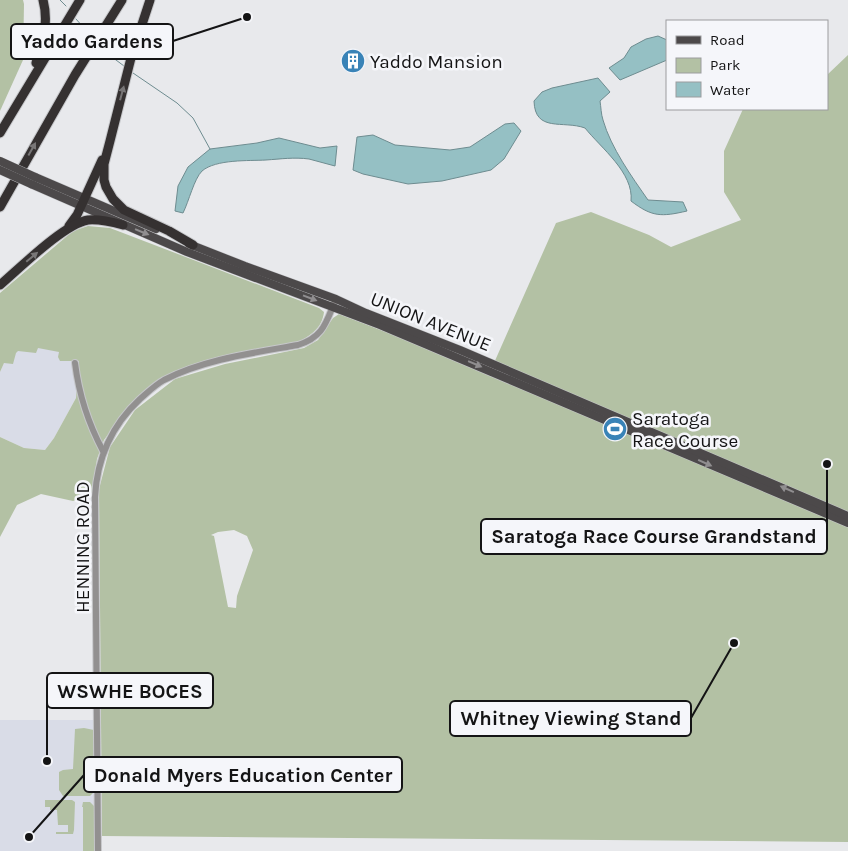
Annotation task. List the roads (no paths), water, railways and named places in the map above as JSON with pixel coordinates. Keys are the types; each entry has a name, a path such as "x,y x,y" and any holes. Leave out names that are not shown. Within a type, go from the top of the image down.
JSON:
{"highway":[{"path":"27,86 44,38 45,17 43,0"},
{"path":"0,133 80,0"},
{"path":"0,206 75,75 122,0"},
{"path":"150,0 131,58 104,164 106,187 124,210 169,231 193,245"},
{"path":"0,285 75,220 110,141"},
{"path":"65,230 76,223 89,220 123,225"}],"main road":[{"name":"UNION AVENUE","path":"0,162 33,180 83,203 336,298 366,313 487,361 848,516"},
{"name":"UNION AVENUE","path":"0,170 33,180"},
{"name":"UNION AVENUE","path":"83,203 123,225 199,257 380,325 848,523"}],"street":[{"name":"HENNING ROAD","path":"98,851 95,496 98,468 103,451 114,430 129,410 152,388 164,380 202,365 298,346 309,342 324,328 336,298"},
{"path":"75,364 78,384 90,427 103,451"}],"water":[{"path":"658,36 666,40 666,60 620,80 609,68 624,58 631,47 646,39"},
{"path":"598,78 610,92 600,101 602,118 611,141 635,182 648,200 683,202 687,211 663,215 651,213 638,206 631,201 631,191 622,171 585,128 552,124 539,118 534,101 542,92"},
{"path":"514,123 521,131 504,159 491,170 442,181 408,184 353,170 357,137 373,135 395,145 450,150 470,147 505,124"},
{"path":"279,138 320,148 337,146 335,166 298,158 233,161 216,164 208,167 199,175 183,213 175,211 178,186 188,167 210,149"}],"waterway":[{"path":"60,0 66,6"},
{"path":"76,19 91,36"},
{"path":"100,48 124,66"},
{"path":"133,73 177,103 193,118 210,149"}],"place":[{"name":"Yaddo Gardens","path":"247,17"},
{"name":"Yaddo Mansion","path":"353,61"},
{"name":"Saratoga Race Course","path":"615,429"},
{"name":"Saratoga Race Course Grandstand","path":"827,464"},
{"name":"Whitney Viewing Stand","path":"734,643"},
{"name":"WSWHE BOCES","path":"47,761"},
{"name":"Donald Myers Education Center","path":"29,837"}]}
